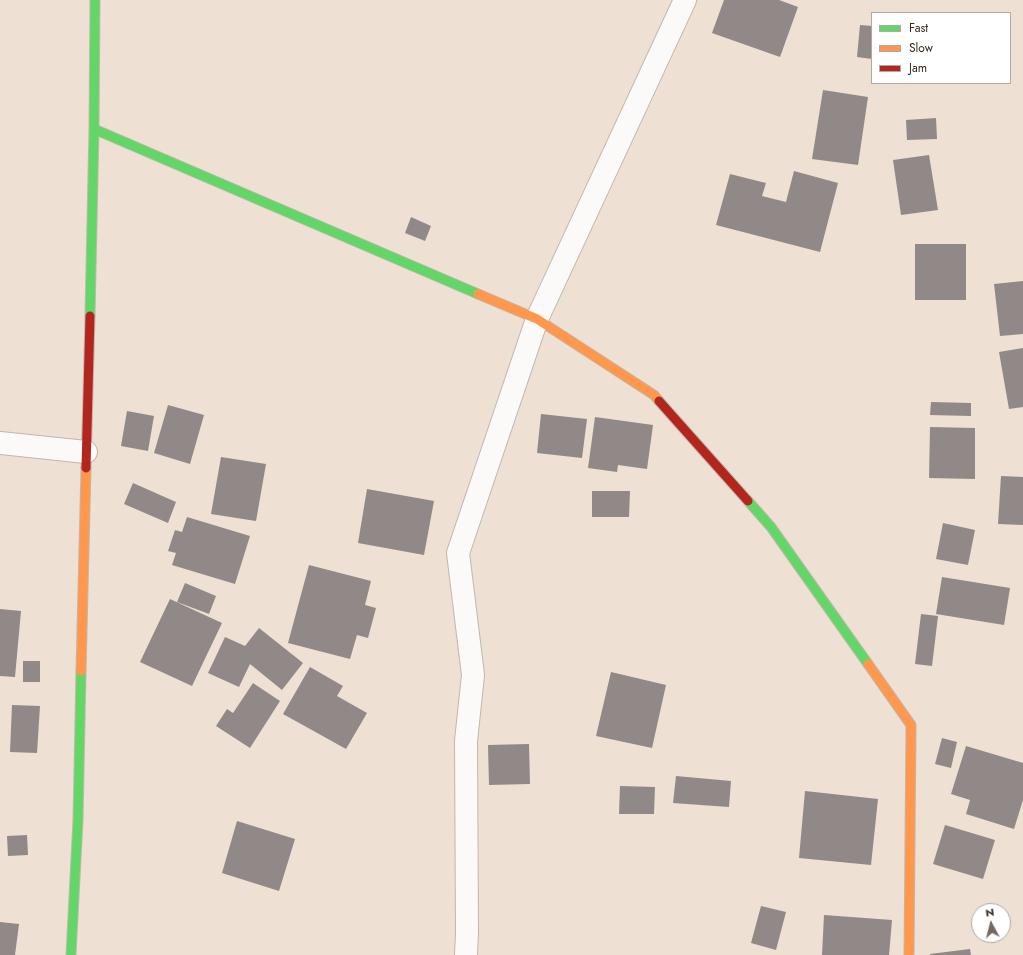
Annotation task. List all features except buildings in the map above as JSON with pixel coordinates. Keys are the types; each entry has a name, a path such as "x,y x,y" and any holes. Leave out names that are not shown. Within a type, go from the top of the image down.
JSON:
{"street":[{"path":"71,955 78,820 94,129 95,0"},
{"path":"466,955 466,741 473,675 458,553 537,319 685,0"},
{"path":"94,129 537,319 654,395 771,527 911,725 909,955"},
{"path":"0,443 86,452"}],"traffic: fast":[{"path":"90,316 95,0"},
{"path":"94,129 478,294"},
{"path":"748,501 771,527 868,664"},
{"path":"71,955 78,820 81,671"}],"traffic: slow":[{"path":"478,294 537,319 654,395 659,401"},
{"path":"81,671 86,468"},
{"path":"868,664 911,725 909,955"}],"traffic: jam":[{"path":"86,468 90,316"},
{"path":"659,401 748,501"}]}
